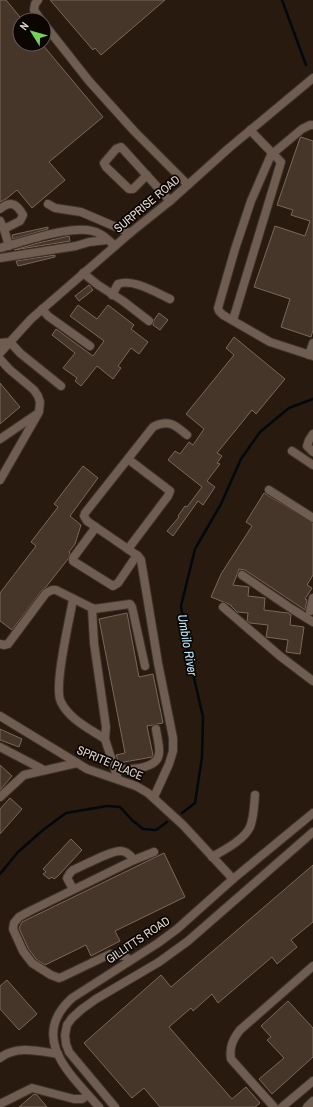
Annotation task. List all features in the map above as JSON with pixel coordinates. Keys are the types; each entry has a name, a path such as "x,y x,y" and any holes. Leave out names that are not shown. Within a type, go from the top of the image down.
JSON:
{"street":[{"path":"35,12 34,10 35,4 38,0"},
{"path":"52,34 94,87 134,131 188,185"},
{"name":"SURPRISE ROAD","path":"0,352 22,327 42,309 130,233 170,201 250,130 313,78"},
{"path":"313,125 302,128 273,153 251,201 218,305 220,313 270,342 311,355 313,343"},
{"path":"233,320 282,162 250,130"},
{"path":"147,175 133,189 129,189 106,167 104,163 116,148 121,147 147,175 170,201"},
{"path":"0,209 6,204 11,204 17,206 23,215 20,221 2,225 9,246"},
{"path":"48,204 55,208 81,212 130,233"},
{"path":"0,248 69,230 86,230 100,233 115,246"},
{"path":"0,258 108,240"},
{"path":"84,273 148,321"},
{"path":"112,295 118,284 125,282 137,284 170,299"},
{"path":"42,309 48,316 90,346"},
{"path":"0,343 10,342 20,353 61,386"},
{"path":"0,359 9,369 34,390 40,402 39,412 0,480"},
{"path":"0,439 39,412"},
{"path":"154,797 169,764 173,751 141,560 137,555 85,518 85,513 150,430 157,425 168,422 187,435"},
{"path":"313,434 307,446 313,452"},
{"path":"292,452 313,465"},
{"path":"128,459 170,491 168,496 128,549"},
{"path":"270,490 313,518"},
{"path":"96,527 73,558 73,561 113,586 118,583 137,555"},
{"path":"242,575 313,622"},
{"path":"0,644 8,644 50,591 56,590 92,608 99,609 128,604 131,605 145,666"},
{"path":"310,611 313,598"},
{"path":"73,599 61,668 59,698 62,704 76,719 105,739"},
{"path":"223,607 280,656 313,681"},
{"path":"92,608 94,643 106,727 105,739 118,779"},
{"name":"SPRITE PLACE","path":"0,716 96,773 136,786 154,797 183,825 233,879"},
{"path":"115,770 149,766 154,764 158,760 159,754 156,729"},
{"path":"0,747 45,771"},
{"path":"0,797 24,775 77,763"},
{"path":"212,857 235,843 249,828 253,814 254,795"},
{"name":"GILLITTS ROAD","path":"99,1107 63,1064 54,1044 53,1029 57,1015 61,1009 72,998 158,943 177,929 233,879 313,813"},
{"path":"115,1107 69,1052 65,1034 67,1025 72,1018 96,999 159,962 188,941 313,832"},
{"path":"73,889 67,878 73,870 114,852 121,851 131,856 134,860"},
{"path":"130,960 124,956 110,954 59,978 51,975 32,963 23,951 13,929 14,923 19,917 73,889 154,852"},
{"path":"274,1107 231,1059 230,1048 234,1038 240,1030 313,966"},
{"path":"0,1058 4,1054 16,1051 34,1050 58,1054"},
{"path":"282,1107 313,1081"},
{"path":"0,1104 32,1088 74,1099 82,1099 88,1095"},
{"path":"307,1107 313,1101"}],"building":[{"path":"0,0 6,0 16,12 12,12 12,52 49,52 103,117 49,162 65,180 32,208 17,190 0,202"},
{"path":"50,0 165,0 101,55 95,48 93,50"},
{"path":"301,137 313,141 313,330 311,337 281,327 290,299 254,287 275,226 305,236 310,221 291,215 293,210 277,205"},
{"path":"48,227 48,229 13,239 12,235"},
{"path":"69,236 70,241 14,250 38,243"},
{"path":"55,255 55,257 18,266 16,261"},
{"path":"89,285 93,290 79,301 75,296"},
{"path":"78,305 97,319 108,305 134,325 131,329 148,342 139,354 131,348 118,366 121,368 113,379 97,366 81,386 75,381 77,378 63,368 75,353 52,335 56,329 93,356 104,341 70,316"},
{"path":"159,313 168,320 160,330 153,325 154,320"},
{"path":"234,337 285,379 256,414 252,410 217,453 222,456 217,463 220,464 207,481 215,487 203,505 198,501 173,536 167,531 179,517 178,516 185,506 187,507 202,487 168,460 175,451 180,454 189,442 193,445 204,429 186,414 234,355 226,348"},
{"path":"0,383 20,407 0,424"},
{"path":"83,466 98,478 70,516 81,525 75,544 69,552 68,559 42,590 12,630 0,621 0,593 36,546 31,542 58,507 54,504"},
{"path":"264,493 313,523 313,575 307,585 312,588 305,599 307,600 305,610 245,570 239,569 233,585 249,587 248,596 265,598 264,610 288,613 291,615 290,625 304,627 300,654 286,652 288,640 266,637 268,625 250,623 247,621 248,613 237,612 231,605 211,597 221,574 252,526 246,522"},
{"path":"127,613 139,677 153,674 163,723 147,726 153,755 152,757 119,763 116,755 125,753 99,619"},
{"path":"0,729 22,739 19,747 0,740"},
{"path":"0,765 12,776 0,790"},
{"path":"10,798 22,809 0,834 0,809"},
{"path":"71,839 82,850 58,876 54,879 52,877 49,879 43,874 46,872 43,869"},
{"path":"164,853 185,897 115,931 120,941 91,956 86,945 45,965 36,959 28,948 19,928 22,922"},
{"path":"313,865 313,922 291,940 297,947 277,964 272,957 218,1003 212,994 193,1011 191,1008 169,1027 232,1099 246,1087 260,1103 255,1107 160,1107 144,1088 132,1098 84,1043 161,975 171,987"},
{"path":"7,980 37,1014 19,1030 0,1009 0,986"},
{"path":"288,1001 313,1028 313,1057 272,1094 259,1079 284,1058 267,1040 271,1037 261,1026"},
{"path":"34,1094 37,1095 47,1107 19,1107"}],"waterway":[{"path":"282,0 306,65"},
{"name":"Umbilo River","path":"182,813 195,803 202,757 203,717 189,656 181,606 195,549 221,504 241,459 260,432 289,408 313,399"},
{"name":"Umbilo River","path":"0,874 18,852 43,830 66,813 107,806 120,807 143,829 156,830 167,822"}]}
